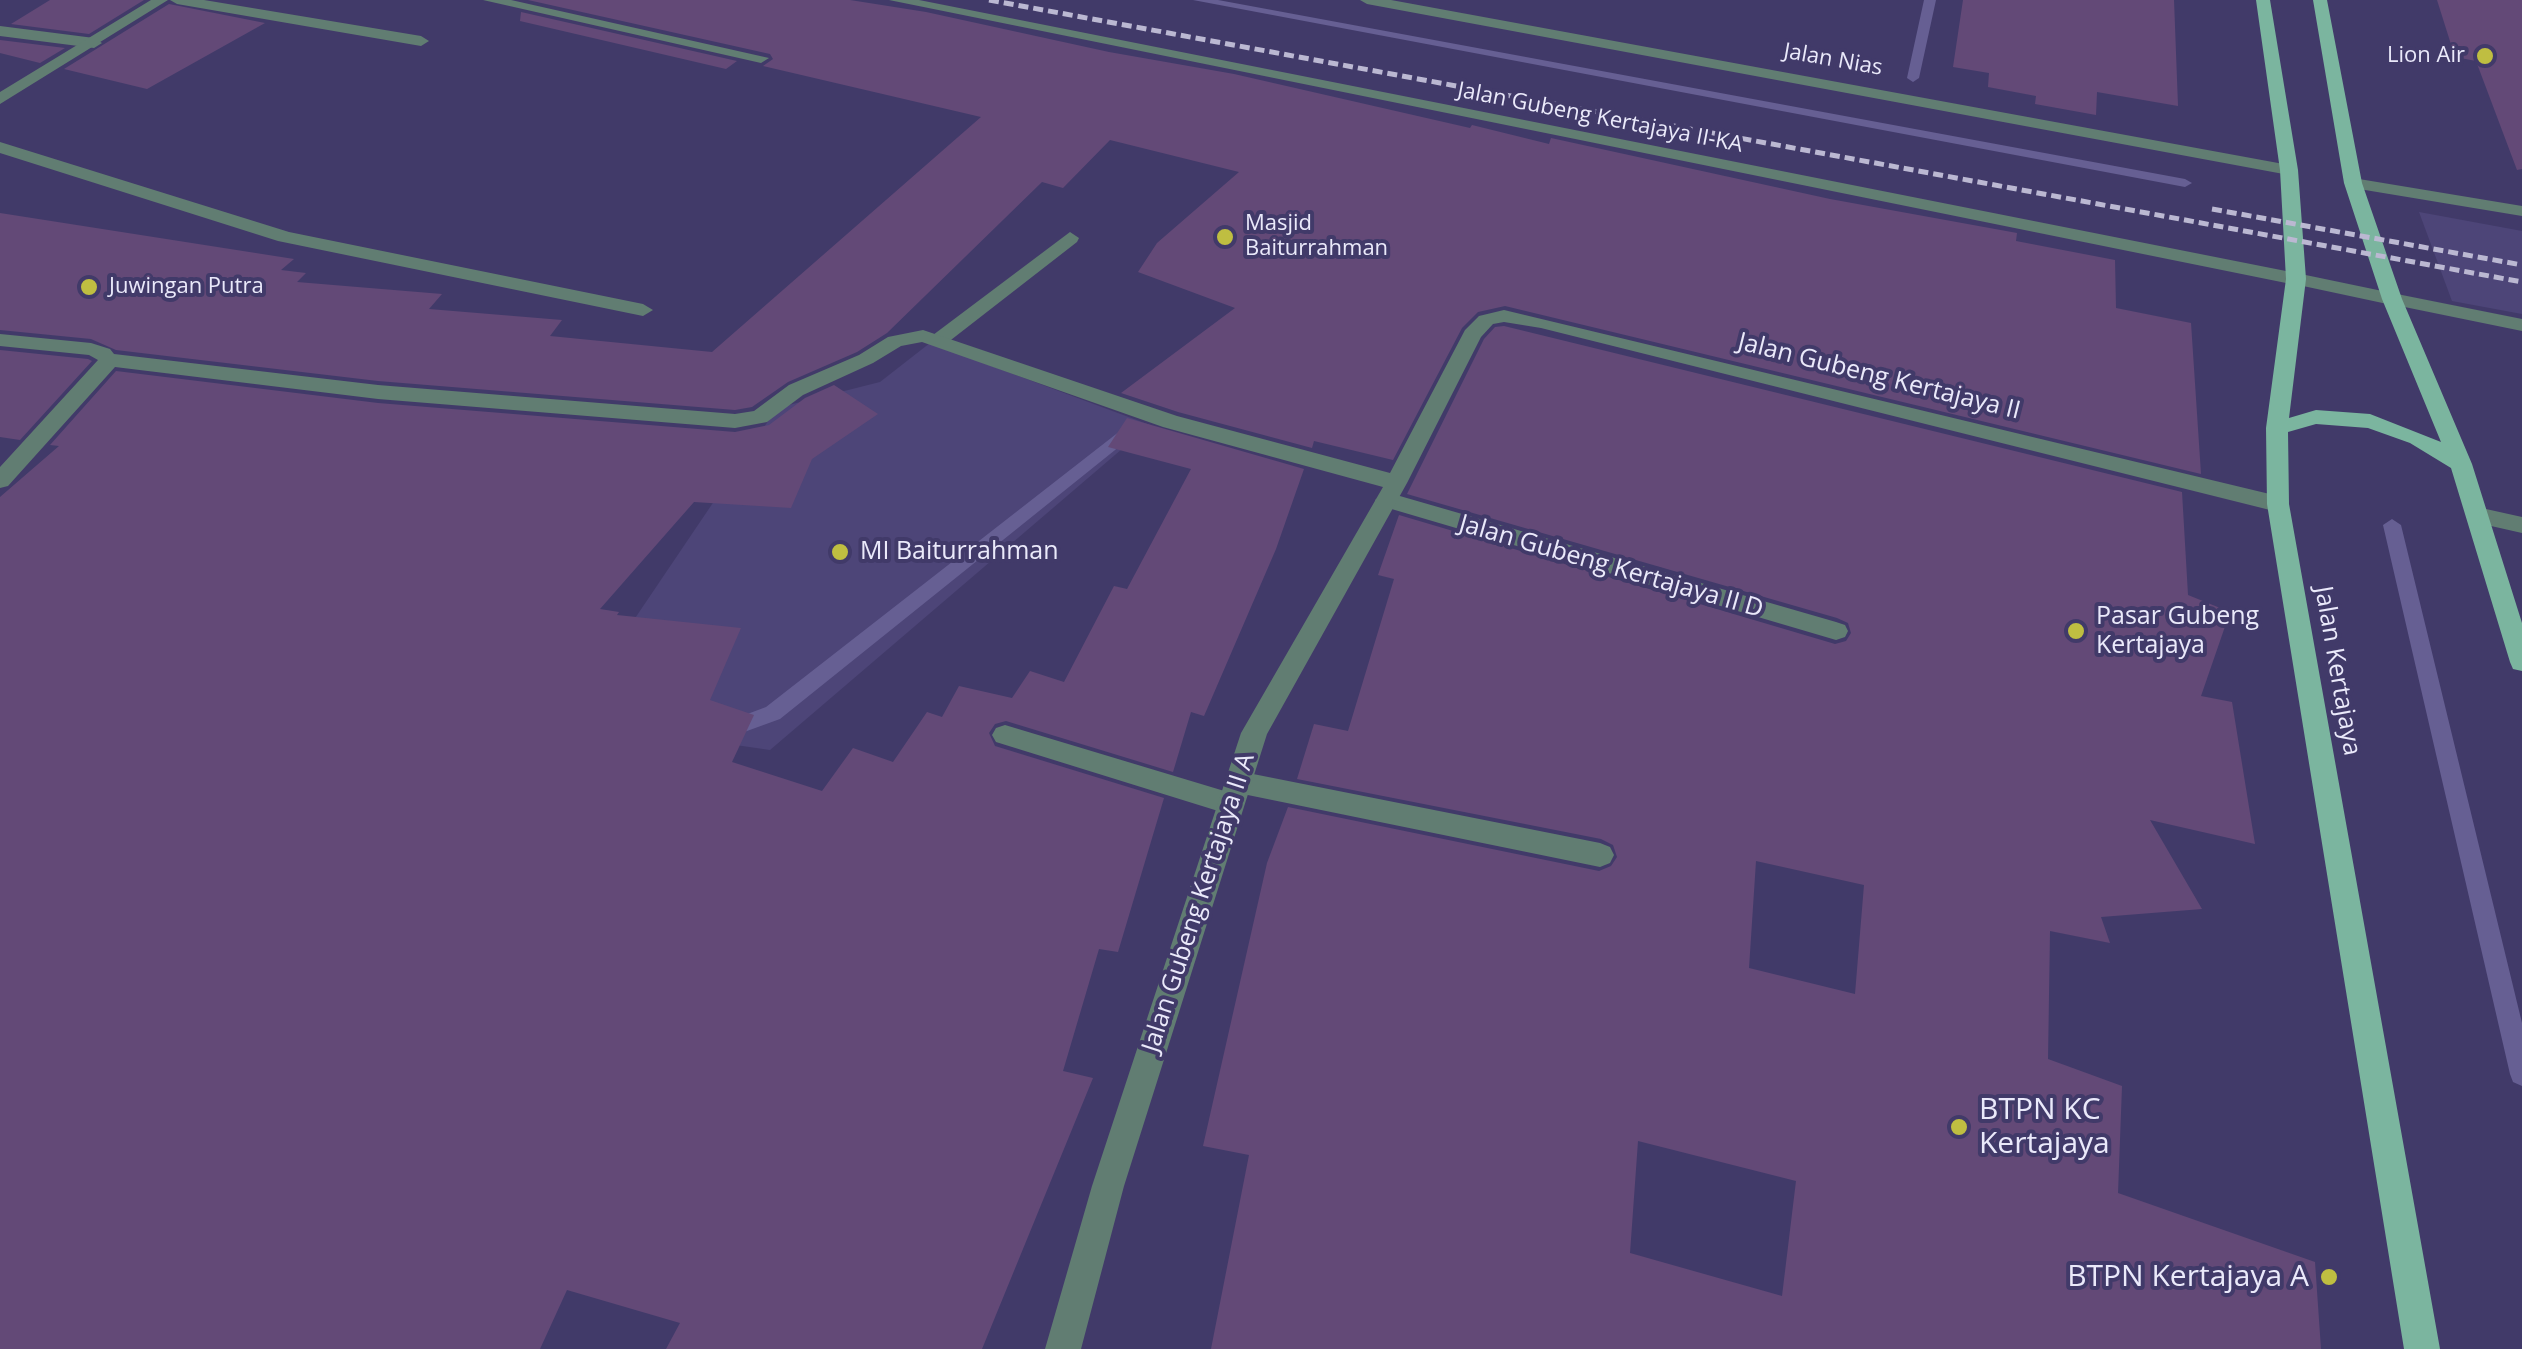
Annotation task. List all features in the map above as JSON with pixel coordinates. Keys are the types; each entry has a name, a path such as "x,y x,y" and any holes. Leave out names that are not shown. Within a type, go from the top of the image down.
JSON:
{"main road":[{"name":"Jalan Kertajaya","path":"2263,0 2289,170 2296,279 2277,428 2278,504 2422,1349"},
{"path":"2320,0 2353,183 2392,300 2462,464 2522,662"},
{"path":"2277,428 2316,417 2370,422 2418,438 2462,464"}],"street":[{"path":"0,100 161,0"},
{"path":"177,0 422,40"},
{"path":"490,0 761,58"},
{"name":"Jalan Gubeng Kertajaya II-KA","path":"896,0 2522,325"},
{"name":"Jalan Nias","path":"1368,0 2289,170"},
{"path":"0,32 94,43"},
{"path":"2,151 285,237 643,310"},
{"path":"2353,183 2522,211"},
{"path":"940,339 1070,238"},
{"name":"Jalan Gubeng Kertajaya II","path":"1472,334 1486,320 1504,316 1541,322 2278,504"},
{"name":"Jalan Gubeng Kertajaya II A","path":"1062,1349 1108,1186 1254,733 1391,492 1472,334"},
{"path":"0,340 378,392 734,421 760,416 796,390 896,341 909,336 940,339 1171,422 1298,453 1391,492"},
{"path":"0,481 102,372 100,354"},
{"name":"Jalan Gubeng Kertajaya II D","path":"1391,492 1836,631"},
{"path":"2477,515 2522,525"},
{"path":"1005,735 1234,793 1600,855"}],"shaded area":[{"path":"2419,212 2522,231 2522,314 2452,301"},
{"name":"MI Baiturrahman","path":"930,343 1150,425 770,750 653,733 594,679 777,408 880,382"}],"building":[{"path":"50,0 144,0 89,34 11,24"},
{"path":"528,0 850,0 926,12 1109,52 1234,74 1470,128 1472,125 1549,144 1551,138 1830,199 2017,233 2016,241 2115,260 2116,308 2191,323 2201,474 1505,306 1478,312 1462,328 1393,460 1314,441 1312,448 1178,412 1121,393 1235,308 1138,272 1157,243 1239,172 1110,140 1063,188 1042,182 887,333 857,352 788,382 752,407 735,410 378,381 116,350 91,339 0,330 0,213 294,259 281,270 306,273 297,282 442,294 429,309 562,320 550,336 712,352 981,117 763,66 773,59 770,54"},
{"path":"1963,0 2174,0 2178,106 2097,92 2096,115 2035,104 2036,96 1988,87 1989,73 1953,67"},
{"path":"2437,0 2522,0 2522,169 2517,170 2476,61 2455,57"},
{"path":"169,4 265,23 147,89 64,69"},
{"path":"521,12 737,61 726,69 520,21"},
{"path":"0,40 65,48 40,63 0,53"},
{"path":"1504,326 2182,492 2188,595 2230,612 2201,696 2232,702 2255,844 2150,820 2202,909 2101,917 2110,943 2050,931 2048,1059 2122,1086 2118,1193 2315,1262 2321,1349 1211,1349 1249,1155 1203,1146 1267,863 1288,807 1599,871 1611,866 1617,857 1613,845 1601,839 1297,779 1314,724 1348,731 1394,579 1378,575 1399,515 1835,644 1846,641 1851,633 1848,623 1837,618 1407,494 1484,339 1495,327","holes":["1756,861 1864,885 1855,994 1749,968","1638,1141 1796,1181 1782,1296 1630,1253"]},
{"path":"0,350 92,361 20,440 0,437"},
{"path":"116,371 378,403 735,432 769,425 805,398 834,385 878,414 812,459 791,508 694,502 600,609 619,612 617,615 741,628 710,700 754,715 732,762 822,791 853,748 893,762 927,712 942,717 959,686 1012,698 1030,671 1064,682 1114,586 1127,589 1191,469 1108,447 1127,418 1304,469 1276,549 1204,716 1191,712 1173,772 1006,721 995,724 989,733 995,746 1164,798 1118,952 1099,949 1063,1071 1093,1078 982,1349 666,1349 680,1323 567,1290 540,1349 0,1349 0,497 59,446 50,445"}],"waterway":[{"path":"1199,0 2185,183"},
{"path":"1913,78 1930,0"},
{"path":"725,731 773,713 1129,430"},
{"path":"2392,525 2522,1074"}],"railway":[{"path":"989,0 2522,282"},
{"path":"2212,209 2522,265"}],"place":[{"name":"Lion Air","path":"2485,56"},
{"name":"Masjid Baiturrahman","path":"1225,237"},
{"name":"Juwingan Putra","path":"89,287"},
{"name":"MI Baiturrahman","path":"840,552"},
{"name":"Pasar Gubeng Kertajaya","path":"2076,631"},
{"name":"BTPN KC Kertajaya","path":"1959,1127"},
{"name":"BTPN Kertajaya A","path":"2329,1277"}]}
